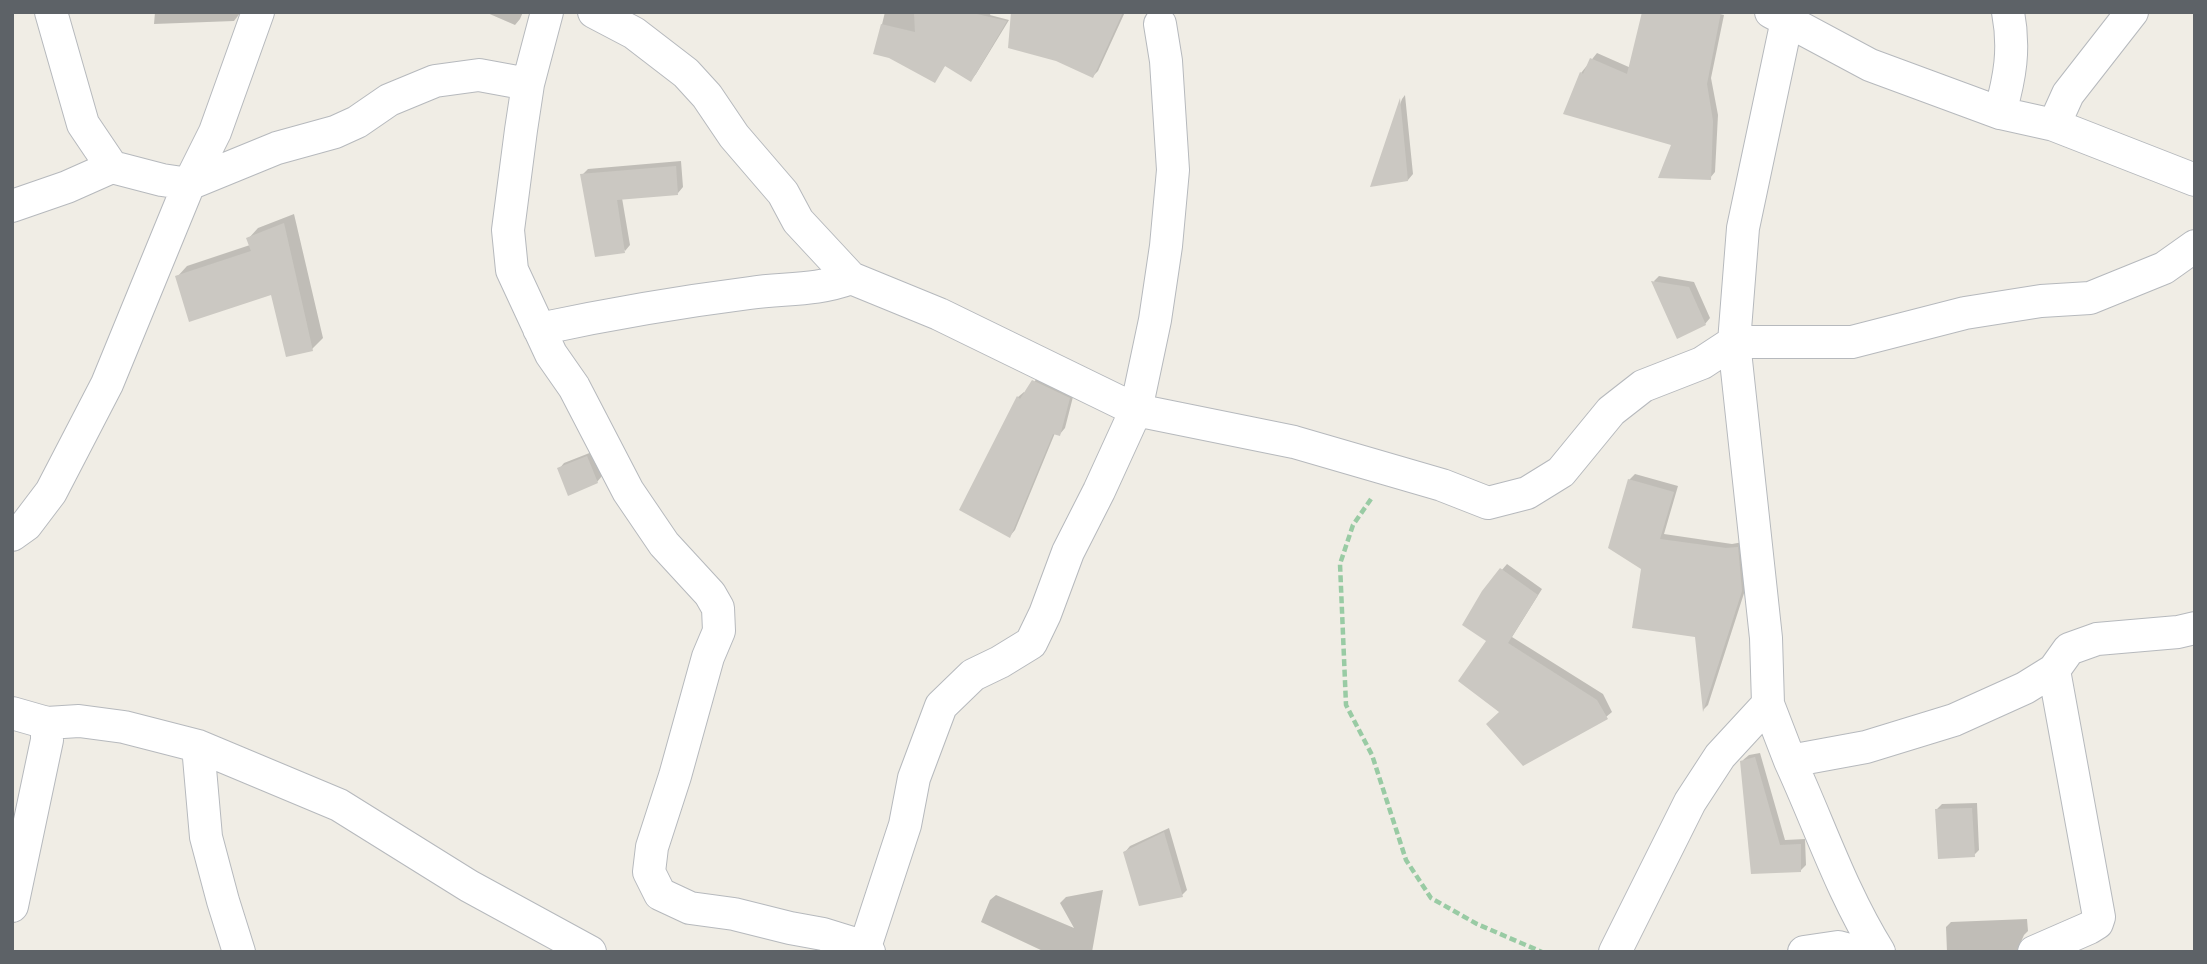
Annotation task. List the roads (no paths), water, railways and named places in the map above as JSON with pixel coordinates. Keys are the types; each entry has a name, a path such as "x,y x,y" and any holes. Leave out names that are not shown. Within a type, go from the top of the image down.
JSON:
{"street":[{"path":"51,12 83,124 112,167"},
{"path":"12,534 26,525 51,492 107,384 189,184 215,132 258,12"},
{"path":"547,12 528,84 508,230 512,270 551,354 574,387 628,491 664,544 710,594 718,608 719,631 708,657 652,847 649,873 660,894 690,908 734,914 823,934 867,949 905,825 914,778 941,706 973,676 1031,643 1068,552 1136,410 1164,259 1173,170 1166,61 1160,24"},
{"path":"594,12 634,33 686,73 707,96 734,136 783,193 798,221 850,278 939,314 1136,410 1294,442 1442,485 1488,503 1527,493 1561,472 1611,411 1643,386 1702,363 1734,342 1852,342 1965,313 2041,301 2090,298 2164,268 2195,246"},
{"path":"2000,113 2010,76 2012,36 2008,12"},
{"path":"2054,125 2068,94 2132,12"},
{"path":"1879,952 1836,873 1768,704 1766,638 1734,342 1743,228 1779,16 1870,65 2000,113 2054,125 2195,180"},
{"path":"12,206 112,167 189,184 277,148 335,132 358,122 389,100 435,81 479,75 528,84"},
{"path":"539,329 617,312 753,292 831,285 850,278"},
{"path":"1790,761 1866,747 1954,720 2025,688 2054,670 2069,649 2097,639 2195,628"},
{"path":"2034,952 2090,928 2099,917 2054,670"},
{"path":"1615,952 1690,802 1720,755 1768,704"},
{"path":"12,713 47,723 79,721 124,727 198,746 339,805 469,886 590,952"},
{"path":"12,906 47,740 47,723"},
{"path":"198,746 206,837 239,952"},
{"path":"1804,952 1838,947 1857,952"}]}
